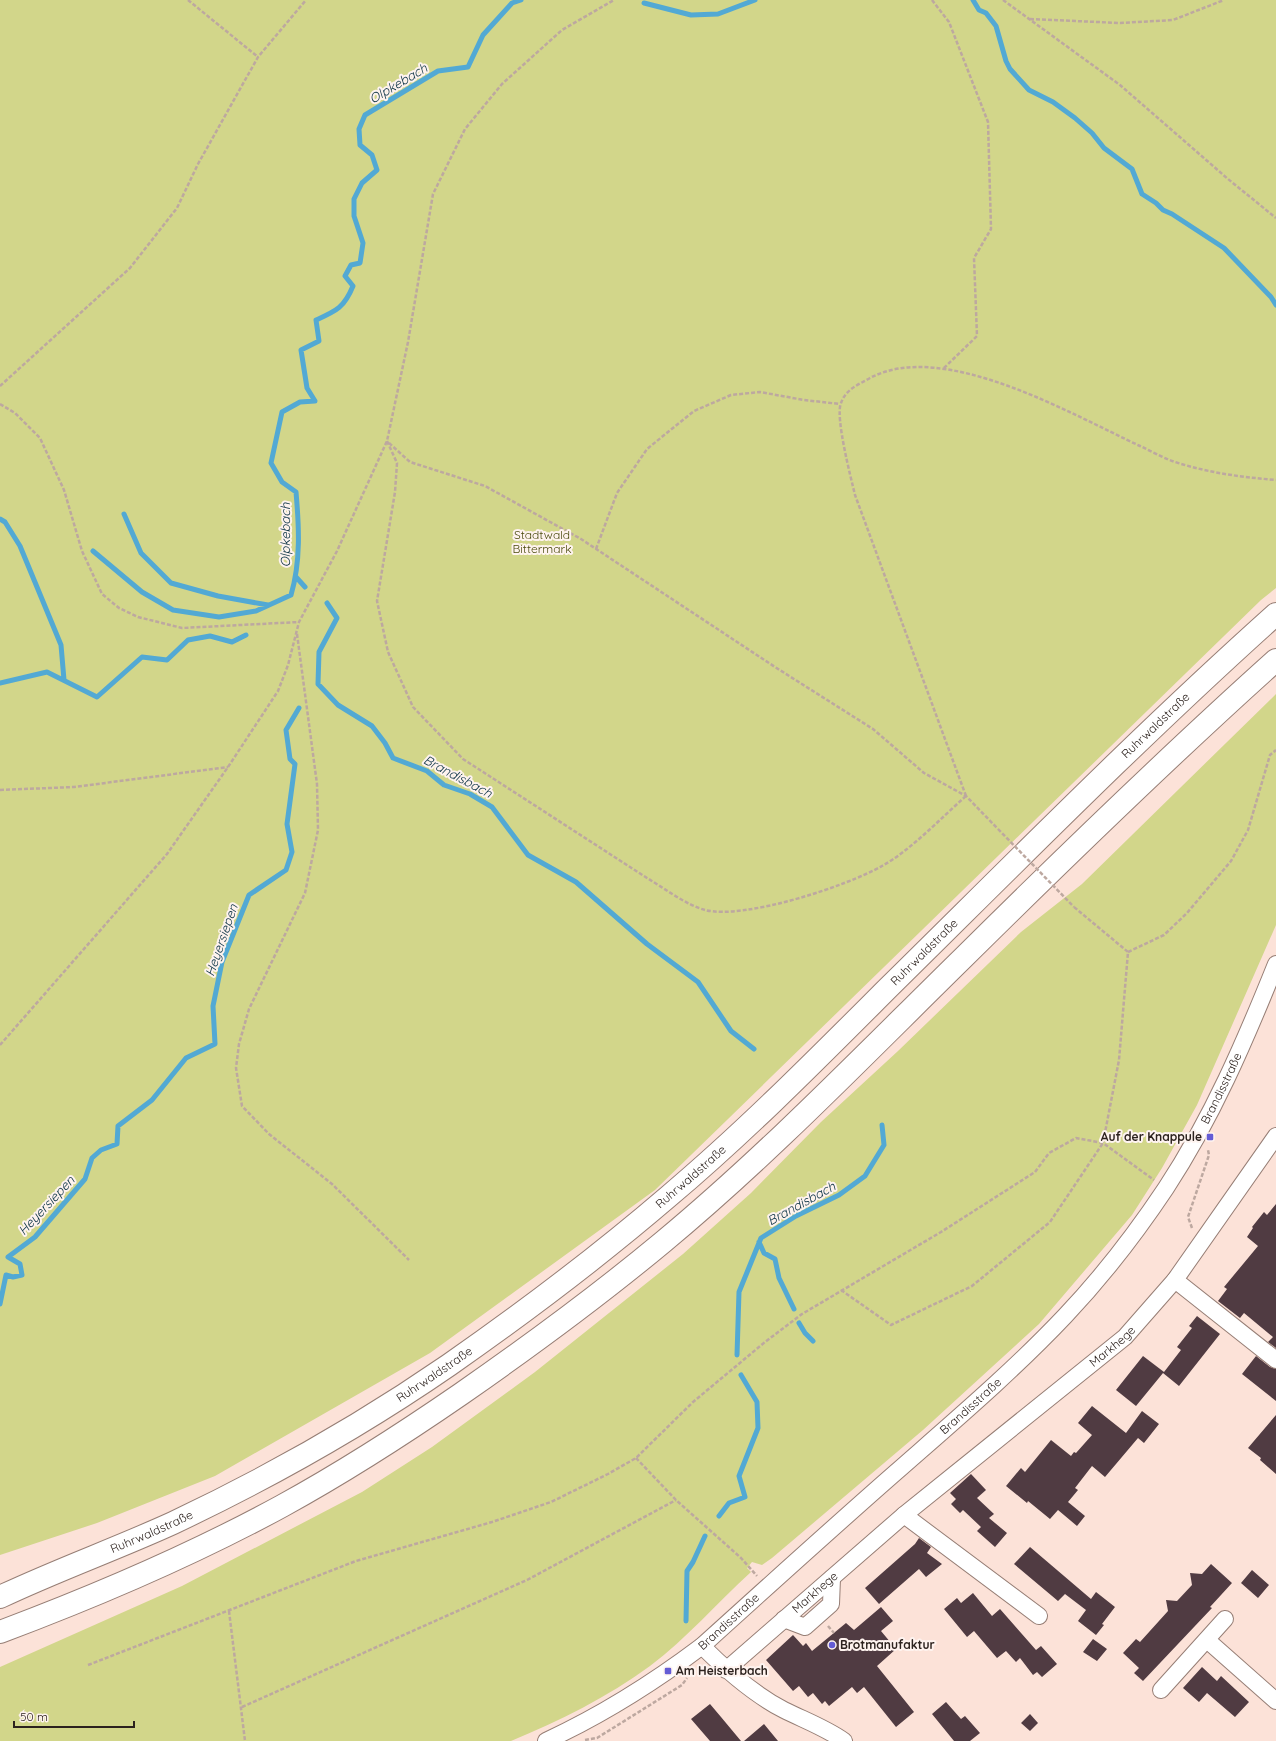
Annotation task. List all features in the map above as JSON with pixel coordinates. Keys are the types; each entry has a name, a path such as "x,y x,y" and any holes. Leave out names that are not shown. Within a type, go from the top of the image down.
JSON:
{"highway":[{"name":"Ruhrwaldstraße","path":"6,1592 98,1556 170,1524 223,1498 314,1448 373,1414 446,1367 554,1289 669,1196 753,1120 1160,720 1276,614"},
{"path":"0,1632 54,1612 204,1546 281,1506 335,1475 447,1403 532,1345 600,1294 666,1240 757,1159 1178,748 1276,660"},
{"path":"0,1643 54,1612"}],"street":[{"name":"Brandisstraße","path":"546,1741 630,1697 668,1672 702,1646 986,1392 1055,1326 1101,1275 1166,1188 1201,1130 1223,1088 1276,964"},
{"name":"Markhege","path":"726,1670 904,1515 1125,1337 1175,1280 1204,1241 1276,1136"},
{"path":"1175,1280 1276,1360"},
{"path":"904,1515 1039,1616"},
{"path":"1161,1690 1225,1619"},
{"path":"1207,1640 1276,1701"},
{"path":"702,1646 726,1670 756,1693 783,1710 844,1741"}],"path":[{"path":"188,0 258,57"},
{"path":"0,386 130,268 177,208 198,164 258,57 276,38 306,0"},
{"path":"0,1045 167,854 228,767 278,690 288,665 299,622 337,551 387,441 408,342 433,194 465,128 502,84 562,30 614,0"},
{"path":"932,0 948,22 988,122 991,229 974,258 976,336 944,368"},
{"path":"1003,0 1120,85 1228,179 1276,218"},
{"path":"1028,18 1120,23 1173,20 1224,0"},
{"path":"966,796 855,495 846,456 840,404 850,389 880,373 916,366 944,368 1004,383 1175,462 1228,476 1276,480"},
{"path":"596,549 617,493 647,449 694,411 731,395 760,392 804,400 840,404"},
{"path":"0,404 15,413 40,438 64,490 82,551 88,565 102,594 119,608 138,618 182,628 299,622"},
{"path":"387,441 410,462 485,486 531,510 596,549 873,729 924,773 966,796 1074,907 1128,952"},
{"path":"387,441 397,463 377,601 388,652 413,707 463,759 676,896 705,910 734,912 757,908 850,881 883,865 914,842 966,796"},
{"path":"296,631 317,784 318,830 305,893 249,1009 239,1044 236,1068 242,1106 269,1134 332,1184 409,1260"},
{"path":"1128,952 1164,935 1187,913 1231,861 1248,830 1270,755 1276,750"},
{"path":"0,790 74,787 228,767"},
{"path":"841,1290 891,1325 972,1286 1050,1222 1103,1143 1119,1060 1128,952"},
{"path":"1201,1130 1210,1155 1188,1217 1190,1225 1204,1241"},
{"path":"88,1665 356,1560 492,1522 551,1502 608,1474 636,1458 693,1402 765,1342 802,1314 941,1232 1035,1172 1049,1153 1076,1138 1103,1143 1153,1179"},
{"path":"636,1458 676,1500 741,1558 758,1577 752,1582"},
{"path":"242,1707 526,1580 676,1500"},
{"path":"229,1611 246,1741"},
{"path":"583,1741 597,1738 682,1685"}],"green space":[{"name":"Stadtwald Bittermark","path":"0,0 1276,0 1276,588 1261,600 655,1190 430,1353 215,1476 97,1523 0,1555"},
{"path":"1276,694 1276,925 1197,1105 1162,1168 1132,1215 1039,1324 923,1430 772,1558 762,1565 752,1562 747,1568 751,1572 689,1632 650,1666 617,1688 565,1717 511,1741 0,1741 0,1667 182,1586 362,1492 432,1447 535,1372 683,1254 751,1193 821,1122 898,1051 1021,932 1082,884"}],"building":[{"path":"1276,1204 1276,1348 1268,1342 1273,1337 1244,1313 1240,1318 1218,1301 1227,1289 1224,1287 1258,1246 1247,1237 1253,1228 1252,1227 1264,1212 1267,1215"},
{"path":"1197,1316 1220,1334 1179,1386 1163,1373 1136,1406 1116,1390 1143,1356 1164,1372 1181,1350 1177,1347 1192,1328 1189,1326"},
{"path":"1256,1356 1270,1367 1276,1369 1276,1401 1242,1374"},
{"path":"1092,1406 1126,1433 1142,1411 1159,1424 1144,1443 1138,1438 1105,1477 1092,1466 1075,1488 1078,1490 1068,1502 1085,1516 1077,1526 1058,1510 1050,1519 1028,1501 1027,1503 1006,1486 1021,1468 1025,1472 1051,1440 1071,1456 1074,1452 1076,1453 1092,1435 1078,1423"},
{"path":"1276,1415 1276,1474 1260,1460 1261,1458 1248,1448"},
{"path":"971,1474 986,1490 977,1498 994,1514 989,1518 1007,1533 995,1547 977,1531 981,1527 963,1510 960,1513 951,1504 956,1499 950,1493"},
{"path":"919,1538 931,1547 927,1553 942,1564 926,1577 919,1569 879,1604 865,1588 915,1544"},
{"path":"1030,1547 1091,1599 1096,1592 1115,1607 1102,1624 1104,1625 1096,1635 1078,1621 1086,1610 1065,1594 1058,1601 1014,1564"},
{"path":"1211,1564 1232,1583 1210,1607 1212,1608 1143,1681 1134,1673 1139,1668 1123,1653 1136,1639 1140,1642 1168,1611 1166,1600 1177,1601 1192,1585 1190,1573 1202,1574"},
{"path":"1252,1570 1269,1585 1258,1598 1241,1583"},
{"path":"973,1593 992,1616 1000,1609 1036,1650 1041,1646 1057,1664 1042,1677 1037,1672 1033,1675 1020,1658 1016,1662 1006,1651 997,1658 974,1631 967,1637 944,1609 957,1598 961,1603"},
{"path":"881,1607 893,1621 881,1631 896,1649 877,1666 914,1712 896,1727 864,1687 857,1693 852,1687 829,1706 825,1701 822,1704 813,1693 808,1697 799,1686 793,1691 766,1660 793,1635 803,1646 806,1643 812,1651 846,1623 854,1630"},
{"path":"1093,1639 1107,1649 1097,1661 1083,1652"},
{"path":"1202,1667 1217,1681 1221,1676 1249,1702 1235,1717 1207,1693 1199,1702 1183,1688"},
{"path":"946,1702 961,1719 965,1716 980,1733 970,1741 954,1741 932,1714"},
{"path":"710,1704 741,1741 710,1741 691,1719"},
{"path":"1030,1714 1038,1723 1030,1731 1021,1723"},
{"path":"764,1724 778,1741 744,1741"}],"waterway":[{"name":"Olpkebach","path":"93,551 142,592 173,610 219,617 256,611 291,595 298,556 296,492 282,482 271,463 282,412 300,402 315,401 307,388 301,350 319,341 316,320 329,314 343,304 353,286 345,276 351,265 360,263 363,243 354,216 354,199 362,183 377,170 372,155 360,145 359,129 365,115 438,71 468,67 483,35 512,3 521,0"},
{"name":"Olpkebach","path":"644,3 691,15 718,14 755,0"},
{"path":"973,0 979,10 986,13 996,26 1006,61 1010,69 1029,90 1053,102 1075,118 1092,133 1104,148 1132,169 1142,194 1156,203 1163,210 1172,214 1224,248 1271,297 1276,305"},
{"path":"124,514 141,553 171,583 218,596 268,605"},
{"path":"0,519 5,522 20,546 61,645 64,680"},
{"name":"Brandisbach","path":"296,577 305,587"},
{"name":"Brandisbach","path":"327,603 337,618 319,652 318,684 338,705 372,726 385,743 393,758 427,771 444,785 470,794 492,807 528,855 576,882 647,944 698,982 731,1031 754,1049"},
{"name":"Olpkebach","path":"0,683 47,672 97,697 142,657 167,660 188,640 210,636 232,642 246,635"},
{"name":"Heyersiepen","path":"0,1304 6,1275 13,1277 22,1275 20,1264 8,1257 35,1237 85,1179 92,1158 101,1150 117,1144 118,1126 152,1100 186,1058 215,1044 213,1006 222,962 249,895 286,870 292,852 287,824 295,764 290,759 286,730 299,708"},
{"name":"Brandisbach","path":"737,1355 739,1292 761,1238 796,1216 839,1195 865,1176 884,1145 882,1125"},
{"path":"759,1242 764,1253 775,1259 779,1278 794,1309"},
{"path":"799,1323 805,1333 813,1341"},
{"path":"719,1516 729,1503 745,1497 739,1476 758,1428 757,1402 741,1375"},
{"path":"686,1621 687,1571 693,1562 705,1536"}],"place":[{"name":"Auf der Knappule","path":"1210,1137"},
{"name":"Brotmanufaktur","path":"832,1645"},
{"name":"Am Heisterbach","path":"668,1671"}]}
